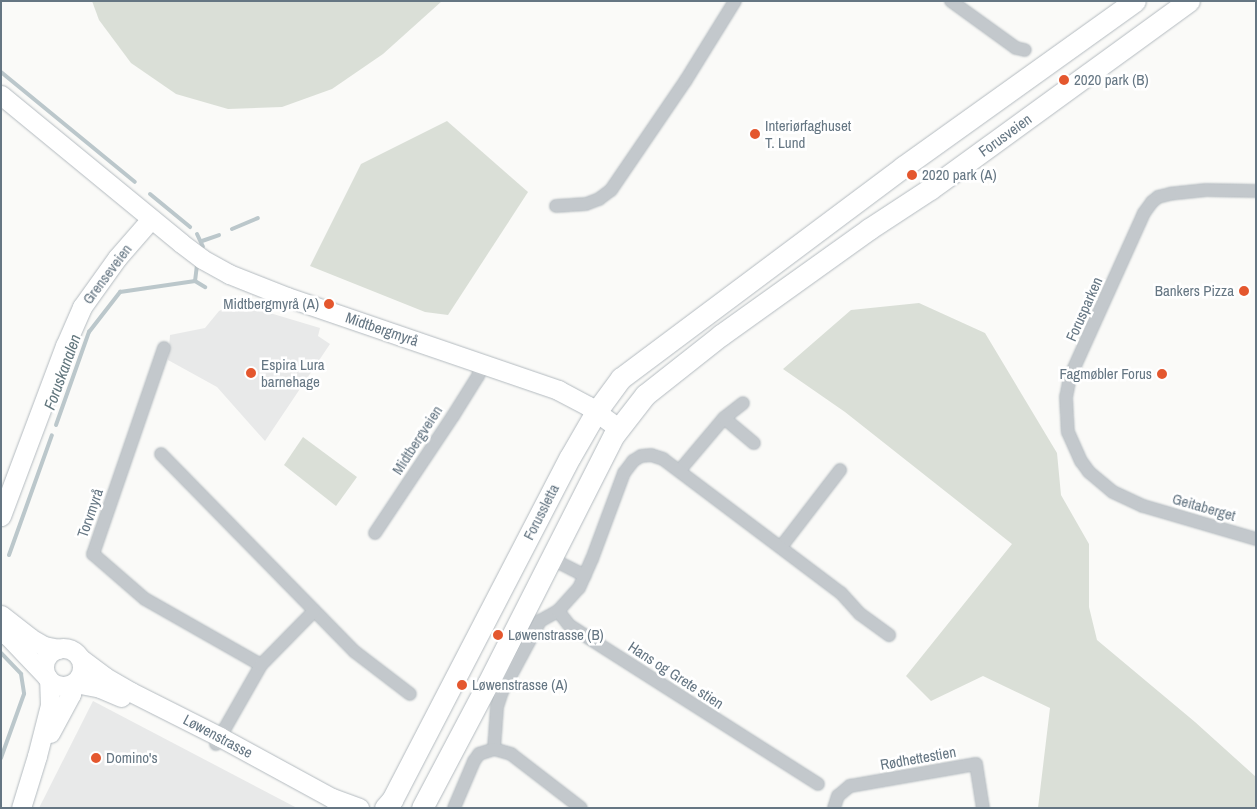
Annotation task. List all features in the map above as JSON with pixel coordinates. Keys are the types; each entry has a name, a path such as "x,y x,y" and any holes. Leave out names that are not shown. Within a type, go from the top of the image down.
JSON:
{"main road":[{"name":"Forussletta","path":"385,808 392,800 497,595 596,412 614,386 632,368 903,167 1135,1"},
{"name":"Forusveien","path":"721,335 869,229 930,189 1189,1"},
{"name":"Forussletta","path":"422,808 523,616 550,558 618,428 645,395 721,335"}],"street":[{"path":"556,206 586,204 599,199 611,190 686,80 735,1"},
{"path":"951,1 1016,48 1025,50"},
{"path":"1,95 151,219"},
{"name":"Forusparken","path":"1143,506 1113,492 1089,472 1081,461 1068,432 1066,397 1070,376 1144,213 1152,202 1158,197 1170,194 1206,190 1256,191"},
{"name":"Midtbergmyrå","path":"151,219 202,259 229,274 287,297 558,390 596,412 618,428"},
{"name":"Grenseveien","path":"1,516 82,307 117,258 151,219"},
{"name":"Torvmyrå","path":"164,348 93,554 145,599 261,665"},
{"name":"Midtbergveien","path":"375,532 453,416 478,376 483,363"},
{"path":"680,470 724,418 743,403"},
{"path":"724,418 754,443"},
{"path":"161,454 355,652 410,694"},
{"path":"494,749 497,706 502,692 540,620 558,611 572,597 584,576 616,491 628,466 641,456 651,455 663,459 680,470 841,593 860,614 889,634"},
{"path":"781,547 840,470"},
{"name":"Geitaberget","path":"1143,506 1256,539"},
{"path":"550,558 584,576"},
{"path":"218,740 261,665 314,611"},
{"name":"Hans og Grete stien","path":"558,611 569,625 818,784"},
{"path":"1,615 30,638 44,646 70,649 80,658 82,674 74,683 71,694 37,756"},
{"path":"1,632 8,636 48,679 59,686 74,683"},
{"path":"21,808 50,705 45,661 52,652 58,649"},
{"name":"Løwenstrasse","path":"80,658 105,677 218,740 332,798 359,808"},
{"name":"Løwenstrasse","path":"74,683 100,688 128,699 218,740 326,808"},
{"path":"454,808 469,768 479,754 494,749 511,754 581,808"},
{"name":"Rødhettestien","path":"834,808 838,796 850,786 976,764 983,808"}],"shaded area":[{"path":"92,1 442,1 383,54 332,89 282,107 228,109 176,94 131,63 99,20"},
{"path":"447,121 528,192 448,315 425,312 310,266 361,164"},
{"name":"Espira Lura barnehage","path":"236,303 320,328 318,336 330,344 265,441 217,387 168,360 170,335 205,328 219,311"},
{"path":"919,303 985,333 1057,453 1061,495 1089,544 1089,607 1097,640 1195,722 1256,777 1256,808 1038,808 1050,708 983,676 931,701 906,676 1012,544 845,412 783,369 851,310"},
{"path":"303,437 357,477 336,506 284,465"},
{"path":"93,701 297,808 39,808"}],"waterway":[{"name":"Foruskanalen","path":"1,72 135,182"},
{"name":"Foruskanalen","path":"150,194 190,227"},
{"path":"232,229 258,218"},
{"name":"Foruskanalen","path":"197,234 203,247"},
{"path":"202,241 219,235"},
{"name":"Foruskanalen","path":"197,265 195,281 205,287"},
{"name":"Foruskanalen","path":"56,425 89,332 120,292 195,281"},
{"name":"Foruskanalen","path":"9,555 52,435"},
{"name":"Foruskanalen","path":"1,653 21,674 24,694 1,758"}],"place":[{"name":"2020 park (B)","path":"1064,80"},
{"name":"Interiørfaghuset T. Lund","path":"755,134"},
{"name":"2020 park (A)","path":"912,175"},
{"name":"Bankers Pizza","path":"1244,291"},
{"name":"Midtbergmyrå (A)","path":"329,304"},
{"name":"Espira Lura barnehage","path":"251,373"},
{"name":"Fagmøbler Forus","path":"1162,374"},
{"name":"Løwenstrasse (B)","path":"498,635"},
{"name":"Løwenstrasse (A)","path":"462,685"},
{"name":"Domino's","path":"96,758"}]}
